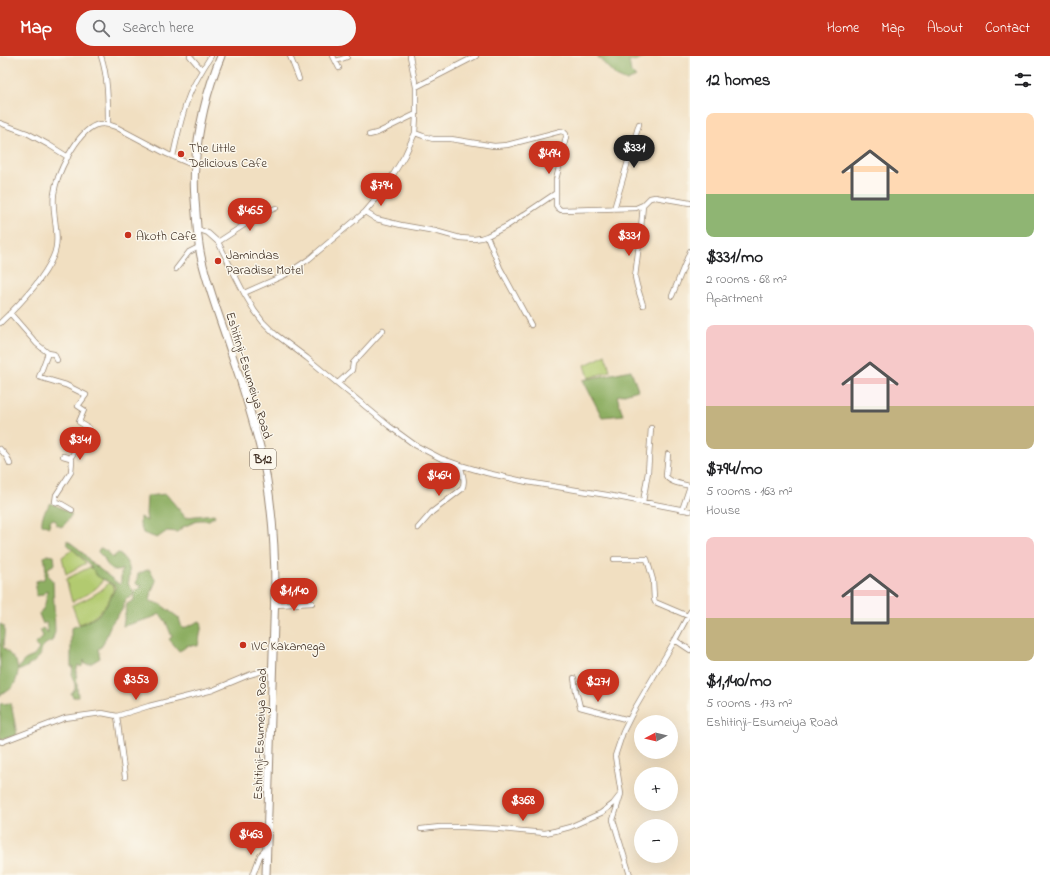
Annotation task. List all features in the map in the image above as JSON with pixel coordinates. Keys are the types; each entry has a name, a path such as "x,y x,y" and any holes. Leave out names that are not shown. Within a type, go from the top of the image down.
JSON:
{"highway":[{"name":"Eshitinji-Esumeiya Road","path":"221,56 204,103 198,132 195,166 195,199 197,230 202,260 253,421 264,467 270,504 275,554 275,605 266,875"}],"street":[{"path":"101,56 106,81 108,124"},
{"path":"190,56 202,70"},
{"path":"173,156 184,109 191,91 211,56"},
{"path":"290,56 299,79"},
{"path":"333,56 339,68"},
{"path":"244,293 286,275 309,259 365,212 383,191 405,156 414,132 416,87 410,56"},
{"path":"416,87 476,56"},
{"path":"336,61 347,57"},
{"path":"369,135 377,133 416,114"},
{"path":"0,123 27,133 68,156"},
{"path":"0,323 19,305 41,277 53,258 57,243 54,193 59,174 68,156 86,131 95,126 108,124 195,166"},
{"path":"614,209 639,124"},
{"path":"414,132 433,139 451,139 494,146 507,145 561,131 564,132 566,137 556,180 556,205 561,210 636,208 643,205 650,198 690,203"},
{"path":"365,212 376,219 435,231 460,238 474,239 487,236 507,226 556,193"},
{"path":"643,205 636,277 637,286 643,305"},
{"path":"218,242 261,214 276,208"},
{"path":"197,230 208,233 218,242 254,310 275,334 338,383 389,426 415,445 440,458 487,473 527,482 690,511"},
{"path":"487,236 500,268 531,325"},
{"path":"176,268 189,252 199,247"},
{"path":"672,296 690,251"},
{"path":"10,313 37,344 48,353 54,354 57,360"},
{"path":"338,383 352,370 354,363 383,330"},
{"path":"48,353 39,377 66,384 86,395 78,406 84,410 78,422 89,428 89,436 70,458"},
{"path":"643,502 651,428"},
{"path":"1,451 10,464"},
{"path":"668,454 667,478 671,481 690,486 682,510"},
{"path":"62,456 70,458"},
{"path":"70,458 72,461 71,472 56,495 55,502 60,503 72,510"},
{"path":"418,528 432,512 462,489 464,479 460,465"},
{"path":"614,559 647,559 653,580 655,602 689,614 629,720 623,732 615,756 621,794 613,820 630,875"},
{"path":"275,605 312,603"},
{"path":"675,640 690,650"},
{"path":"0,741 2,742 17,737 64,718 102,713 117,716 213,690 249,675 273,668"},
{"path":"574,678 580,707 629,720"},
{"path":"117,716 125,776"},
{"path":"421,829 463,827 545,833 570,827 602,813 613,804 621,794"},
{"path":"253,875 260,856 267,848"}],"green space":[{"path":"597,56 644,56 644,58 636,61 629,61 631,72 636,77 627,81 616,76"},
{"path":"606,355 610,371 589,378 585,365"},
{"path":"631,370 638,390 617,396 623,415 602,417 583,380"},
{"path":"166,494 186,518 214,514 215,516 209,520 199,520 183,527 177,532 167,531 157,538 143,533 140,524 140,517 147,521 147,496"},
{"path":"51,503 72,514 61,527 56,524 56,521 53,519 50,521 49,527 42,524 43,515"},
{"path":"67,540 80,550 92,563 120,585 122,569 118,571 112,570 98,552 101,548 108,552 112,558 118,553 122,556 129,567 130,575 128,584 134,592 142,586 136,584 138,574 149,569 156,581 152,590 150,601 160,604 179,618 182,628 200,621 202,624 198,646 188,645 179,651 169,639 172,637 166,622 160,614 123,626 127,604 134,600 134,593 131,597 126,599 122,610 111,624 102,646 98,649 100,658 90,664 85,664 84,660 81,667 78,665 76,672 78,697 73,697 71,694 75,690 75,684 72,676 73,666 71,667 71,628 100,614 108,603 116,586 97,576 88,563 67,544"},
{"path":"73,549 86,563 66,574 62,557"},
{"path":"47,555 54,556 55,564 48,568 48,576 53,581 55,632 52,641 44,646 39,657 35,661 18,671 17,678 12,688 2,693 0,696 0,624 4,626 3,647 16,661 18,670 22,663 34,656 39,649 35,645 43,636 40,630 43,628 48,634 46,622 43,624 39,614 46,600 47,590 42,595 36,596 36,581 44,579 46,568 44,557"},
{"path":"90,567 103,579 101,583 94,590 72,602 66,579"},
{"path":"108,583 114,586 110,599 97,615 79,624 72,605 97,593"},
{"path":"11,703 17,735 0,740 0,704"}],"place":[{"name":"The Little Delicious Cafe","path":"181,154"},
{"name":"Akoth Cafe","path":"128,235"},
{"name":"Jamindas Paradise Motel","path":"218,261"},
{"name":"IVC Kakamega","path":"243,645"}]}
